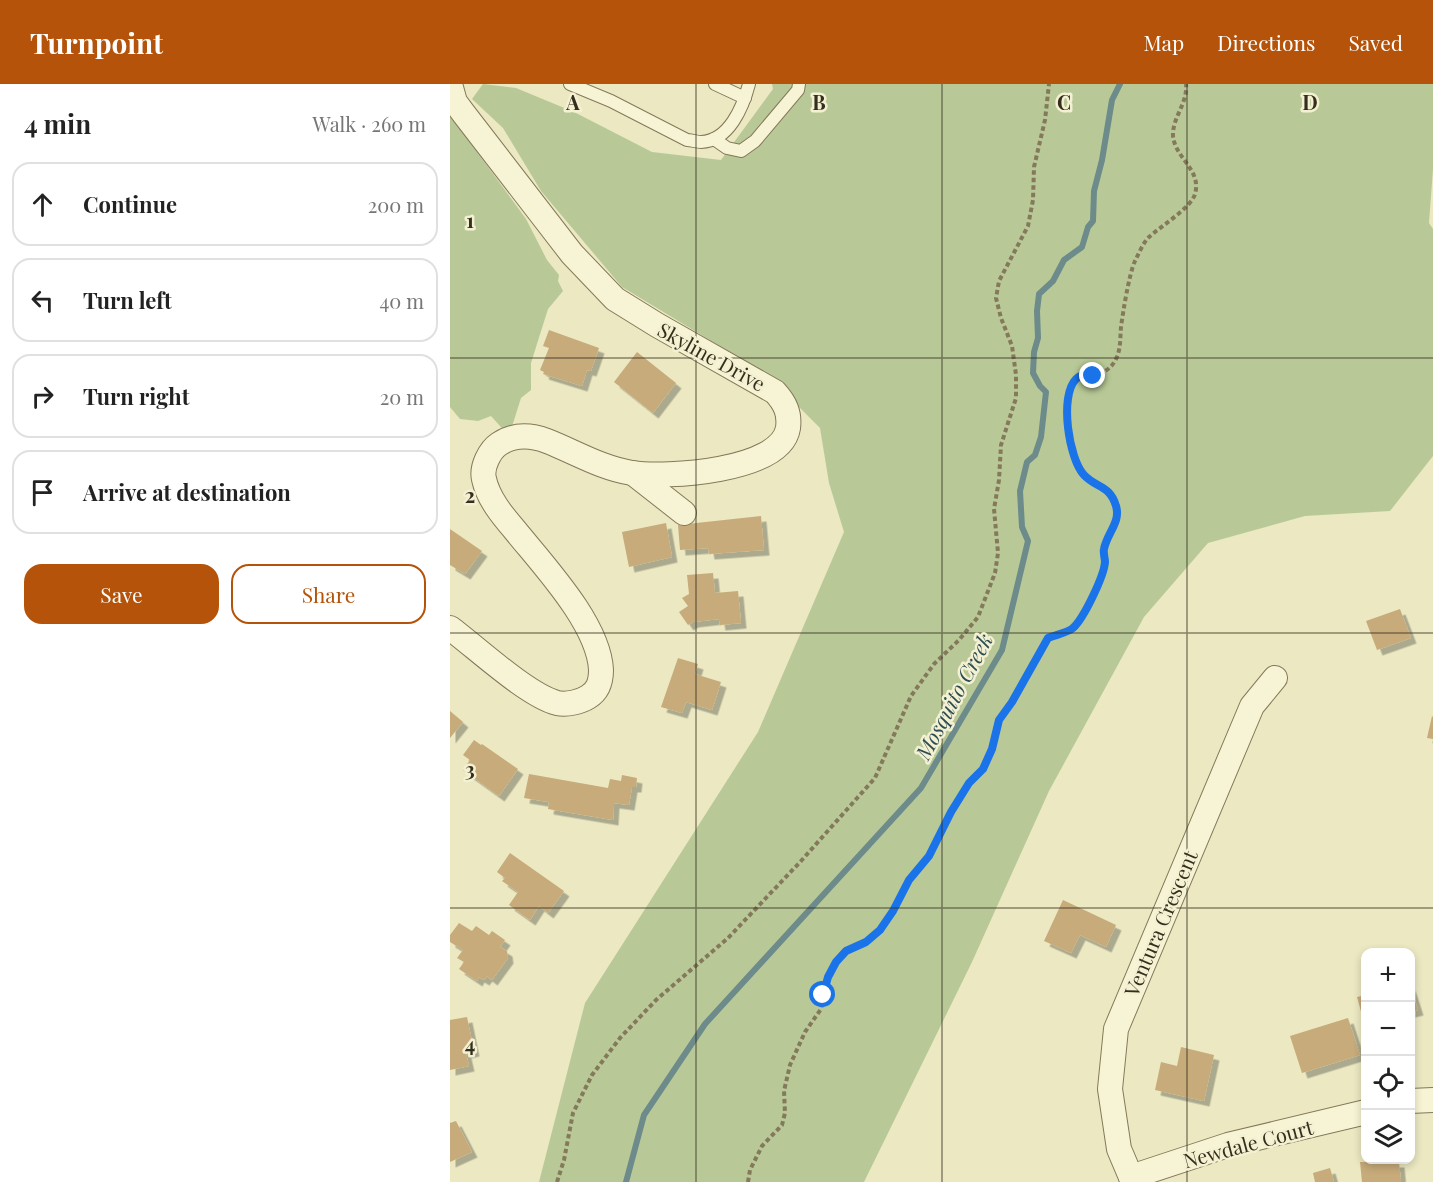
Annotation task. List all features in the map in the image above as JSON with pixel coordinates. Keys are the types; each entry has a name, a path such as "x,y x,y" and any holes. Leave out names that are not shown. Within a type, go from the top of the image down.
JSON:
{"street":[{"name":"Skyline Drive","path":"450,84 455,102 535,209 572,254 615,299 775,392 783,401 789,418 787,434 776,447 761,458 735,467 702,471 661,474 633,473 610,468 540,438 525,436 510,438 493,449 486,462 483,476 494,502 568,598 587,627 600,660 600,685 586,699 573,703 558,703 540,696 450,628"},
{"path":"633,473 684,513"},
{"name":"Ventura Crescent","path":"1132,1180 1119,1149 1110,1089 1116,1029 1252,706 1275,678"},
{"path":"1415,1101 1433,1100"},
{"name":"Newdale Court","path":"1132,1180 1228,1145 1361,1113"}],"lane":[{"path":"570,84 611,101 687,140 701,142 714,140 728,127 737,116 746,98 749,84"},
{"path":"715,84 746,98"},
{"path":"714,140 741,151 755,141 798,90 800,84"}],"path":[{"path":"557,1182 564,1160 573,1113 592,1075 620,1038 656,1000 728,938 875,778 911,696 934,664 959,640 978,617 994,573 998,553 994,509 999,480 1001,445 1016,398 1012,346 996,298 999,281 1028,226 1033,200 1034,167 1045,120 1049,84"},
{"path":"748,1182 750,1170 762,1146 782,1125 784,1091 789,1065 805,1032 821,1009 828,977 836,962 846,951 866,942 880,930 909,880 929,856 951,812 969,783 983,769 992,749 999,720 1012,702 1048,638 1073,628 1101,581 1105,562 1104,549 1117,521 1117,508 1105,488 1084,475 1076,462 1068,432 1067,407 1075,380 1083,375 1093,376 1106,372 1116,360 1134,264 1147,240 1189,205 1195,195 1196,183 1190,165 1175,146 1173,134 1185,98 1186,84"}],"green space":[{"path":"483,84 516,88 574,112 652,152 721,160 773,89 772,84 1433,84 1433,169 1429,223 1433,229 1433,456 1390,511 1305,516 1208,543 1144,617 1049,791 972,962 864,1182 539,1182 585,1003 758,732 844,532 829,483 820,428 766,374 622,287 541,191 503,128 472,99"},
{"path":"450,115 526,219 547,260 559,275 558,281 563,291 548,309 531,363 531,390 521,398 509,436 491,416 478,421 460,419 450,407"}],"building":[{"path":"549,330 599,348 591,371 587,370 582,386 543,374 544,372 540,370 549,348 543,346"},
{"path":"637,352 676,383 653,413 614,382"},
{"path":"761,516 764,550 709,554 708,548 680,550 678,525"},
{"path":"666,523 672,557 629,567 622,532"},
{"path":"450,529 482,551 465,574 450,565"},
{"path":"713,573 715,593 738,591 741,623 720,625 719,619 693,622 688,625 679,612 688,606 682,598 689,594 687,575"},
{"path":"1400,609 1411,638 1377,650 1366,621"},
{"path":"678,658 698,664 695,674 721,682 712,710 686,702 682,713 661,707"},
{"path":"450,711 463,722 450,738"},
{"path":"1433,717 1433,739 1427,738"},
{"path":"474,740 518,769 499,796 463,770 470,760 463,755"},
{"path":"529,774 608,788 610,779 621,781 622,775 637,778 636,787 632,787 629,805 614,803 613,820 548,809 549,802 524,798"},
{"path":"510,853 564,891 548,913 539,906 530,920 509,905 518,892 502,881 505,878 497,872"},
{"path":"1063,900 1116,925 1106,947 1080,935 1071,953 1044,941"},
{"path":"459,923 472,931 476,926 489,935 492,931 505,940 500,947 507,951 508,958 492,980 487,976 484,980 479,977 477,981 459,969 464,962 457,958 463,950 450,942 450,935"},
{"path":"1361,996 1361,1012 1357,997"},
{"path":"467,1017 474,1051 466,1053 469,1066 450,1070 450,1020"},
{"path":"1348,1018 1360,1055 1302,1073 1290,1036"},
{"path":"1181,1047 1214,1055 1204,1101 1155,1090 1161,1062 1177,1066"},
{"path":"456,1121 472,1152 450,1162 450,1123"},
{"path":"1360,1162 1361,1164 1399,1164 1401,1182 1362,1182"},
{"path":"1330,1168 1334,1182 1315,1182 1313,1173"}],"waterway":[{"name":"Mosquito Creek","path":"626,1182 644,1115 705,1024 921,788 1002,650 1028,541 1022,527 1020,491 1027,462 1035,455 1041,437 1046,392 1033,373 1034,352 1038,338 1039,294 1053,281 1064,260 1082,247 1088,227 1093,221 1094,191 1102,160 1112,100 1120,84"}],"route":[{"path":"823,995 828,977 836,962 846,951 866,942 880,930 909,880 929,856 951,812 969,783 983,769 992,749 999,720 1012,702 1048,638 1073,628 1101,581 1105,562 1104,549 1117,521 1117,508 1105,488 1084,475 1076,462 1068,432 1067,407 1075,380 1083,375 1093,376"}]}
